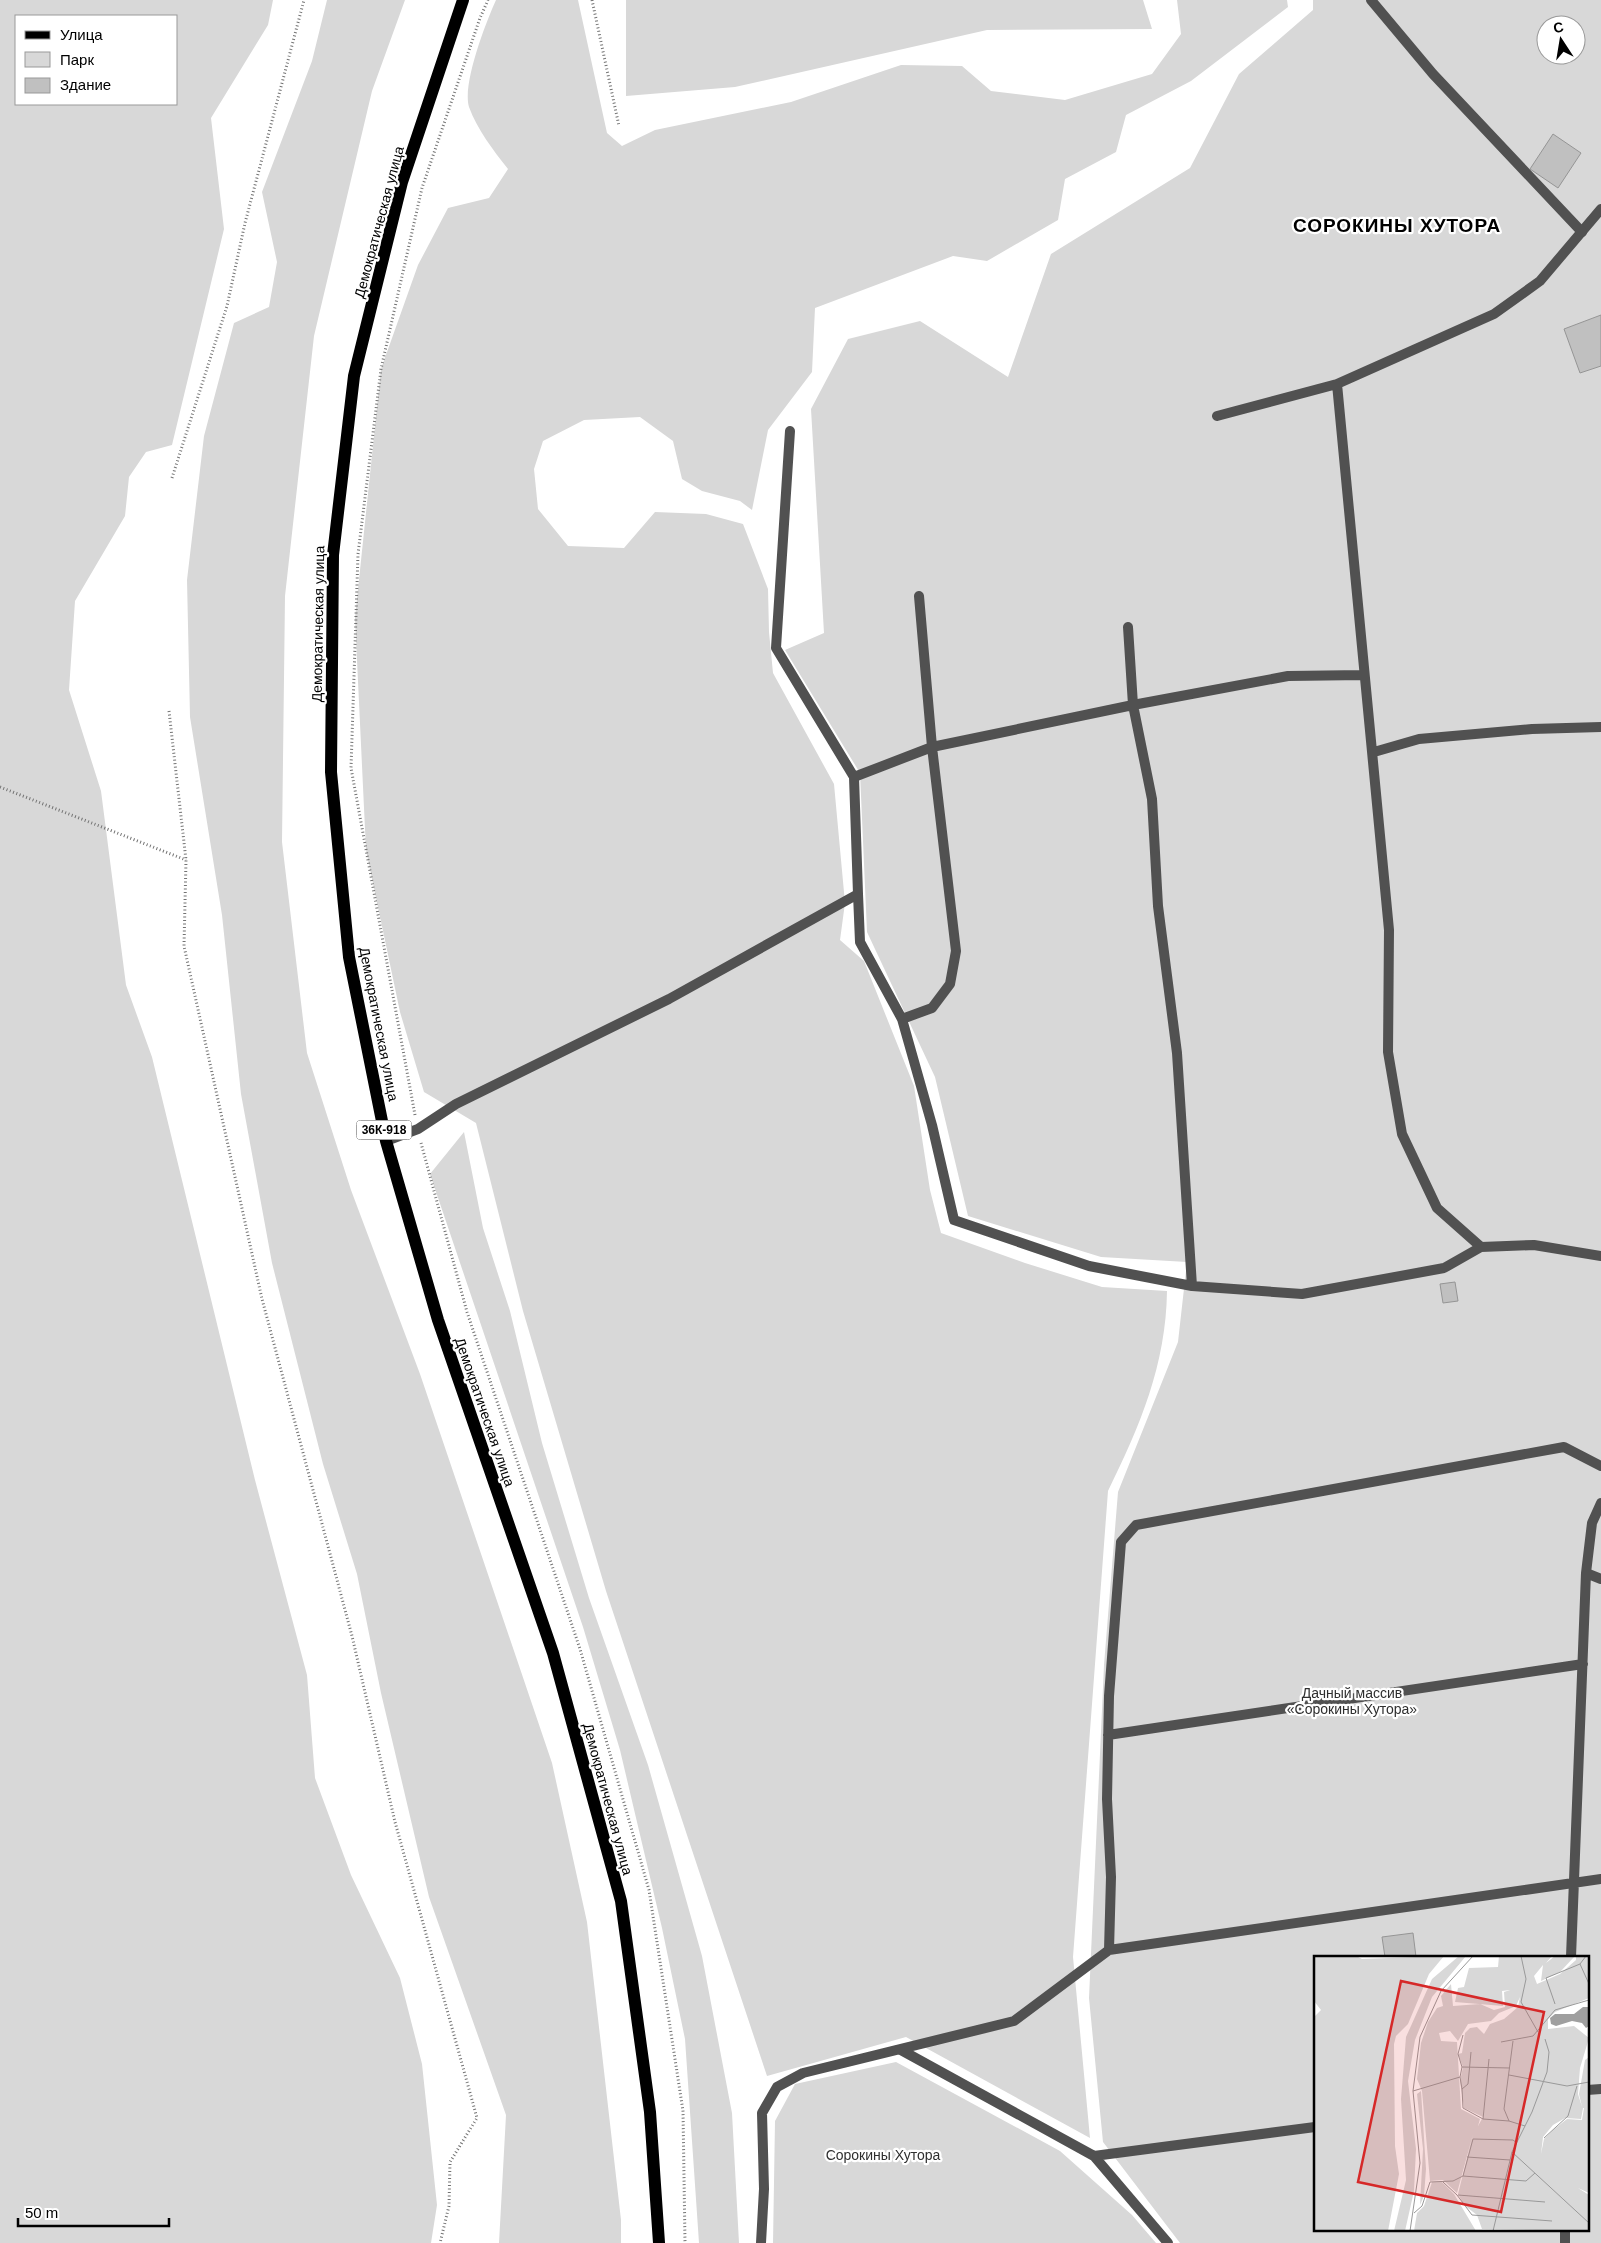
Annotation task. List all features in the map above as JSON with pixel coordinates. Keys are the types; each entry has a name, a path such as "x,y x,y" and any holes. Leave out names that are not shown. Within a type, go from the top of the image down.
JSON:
{"main road":[{"name":"Демократическая улица","path":"463,0 402,182 354,376 333,555 331,772 350,957 386,1141 438,1320 553,1653 620,1901 650,2112 659,2243"}],"street":[{"path":"1371,0 1433,74 1582,232"},
{"path":"1217,416 1337,384 1494,314 1540,281 1601,209"},
{"path":"1337,384 1364,676 1374,752 1389,930 1388,1052 1402,1134 1438,1208 1480,1247"},
{"path":"790,431 776,648 854,777 860,942 902,1019 932,1126 954,1220 1089,1266 1192,1286 1302,1294 1444,1268 1480,1247 1534,1245 1601,1256"},
{"path":"902,1019 932,1008 950,984 956,951 932,747 919,596"},
{"path":"1128,627 1132,704 1152,799 1158,906 1176,1053 1192,1286"},
{"path":"854,777 932,747 1132,704 1288,676 1364,676"},
{"path":"1374,752 1419,739 1532,729 1601,727"},
{"path":"386,1141 418,1129 456,1104 669,999 858,894"},
{"path":"1109,1950 1111,1877 1107,1799 1108,1735 1121,1542 1136,1525 1564,1448 1601,1466"},
{"path":"1571,1956 1586,1573 1592,1523 1601,1503"},
{"path":"1586,1573 1601,1579"},
{"path":"1108,1735 1583,1664"},
{"path":"760,2243 764,2189 762,2113 776,2087 803,2073 1014,2021 1109,1950 1601,1879"},
{"path":"901,2050 1094,2156 1168,2243"},
{"path":"1588,2090 1601,2089"},
{"path":"1094,2156 1314,2127"},
{"path":"1565,2230 1565,2243"}],"path":[{"path":"172,478 227,306 245,223 304,0"},
{"path":"488,0 480,18 422,188 381,369 358,554 351,768 418,1129 467,1312 580,1649 649,1890 683,2111 685,2243"},
{"path":"592,0 619,126"},
{"path":"169,710 186,860 184,946 262,1299 352,1636 396,1822 477,2118 450,2162 449,2206 440,2243"},
{"path":"0,788 186,860"}],"green space":[{"path":"0,0 273,0 268,25 211,118 224,229 172,445 146,452 129,477 125,516 75,601 69,690 101,791 126,985 152,1057 255,1480 307,1675 315,1778 351,1875 400,1978 422,2064 437,2205 431,2243 0,2243"},
{"path":"327,0 405,0 372,91 314,336 285,596 282,842 307,1053 351,1190 420,1374 552,1763 587,1922 621,2220 621,2243 499,2243 506,2115 429,1897 381,1693 357,1574 323,1464 272,1263 241,1094 222,915 190,717 187,580 204,436 234,323 269,307 277,262 262,192 312,61"},
{"path":"496,0 578,0 607,133 622,146 655,130 791,102 901,65 962,66 991,91 1065,100 1152,74 1181,34 1177,0 1287,0 1288,7 1191,81 1126,115 1116,152 1065,179 1058,220 987,261 953,256 815,308 812,372 768,430 752,510 740,501 702,491 682,479 673,441 640,417 584,420 543,441 534,469 538,509 568,546 624,548 655,512 706,514 743,524 768,589 769,632 773,673 834,784 845,903 840,940 864,961 914,1086 930,1190 941,1233 1025,1263 1102,1287 1167,1291 1162,1344 1149,1394 1131,1443 1108,1491 1073,1957 1090,2138 906,2037 767,2076 606,1591 523,1311 476,1123 424,1092 400,1012 366,850 355,618 381,369 418,265 448,208 489,198 508,169 476,123 469,107 468,97 476,53"},
{"path":"626,0 1143,0 1152,29 987,30 735,87 626,96"},
{"name":"Дачный массив «Сорокины Хутора»","path":"1313,0 1601,0 1601,2243 1180,2243 1103,2142 1089,1998 1104,1665 1118,1492 1178,1342 1187,1262 1101,1257 968,1216 935,1077 867,932 860,773 785,650 824,633 811,409 848,339 920,321 1008,377 1051,254 1190,168 1239,74 1313,10"},
{"path":"464,1132 483,1228 510,1311 542,1443 589,1598 648,1765 702,1956 732,2113 739,2243 699,2243 685,2039 662,1928 620,1750 583,1627 430,1174"},
{"name":"Сорокины Хутора","path":"896,2062 1060,2151 1132,2215 1156,2243 773,2243 775,2121 795,2084"}],"building":[{"path":"1553,134 1581,153 1558,188 1530,169"},
{"path":"1601,315 1601,366 1580,373 1564,329"},
{"path":"1455,1282 1458,1301 1443,1303 1440,1284"},
{"path":"1413,1933 1416,1956 1385,1956 1382,1937"}],"district":[{"name":"СОРОКИНЫ ХУТОРА","path":"1397,225"}]}
